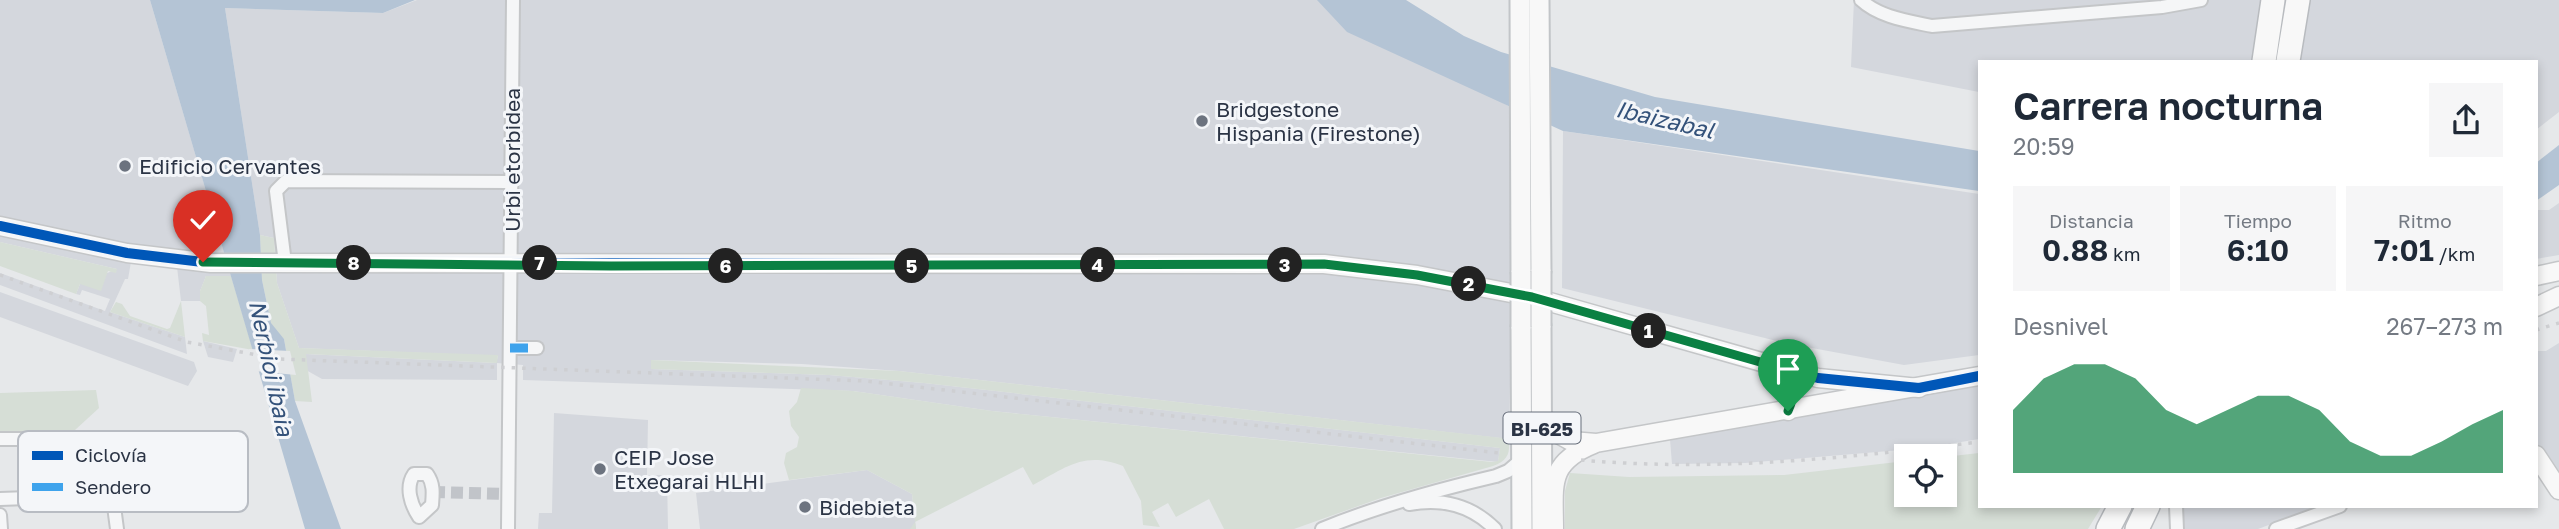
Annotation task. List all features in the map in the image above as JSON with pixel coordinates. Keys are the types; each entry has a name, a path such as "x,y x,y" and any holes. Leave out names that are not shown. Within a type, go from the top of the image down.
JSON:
{"highway":[{"path":"2264,60 2273,0"},
{"path":"2288,60 2298,0"},
{"path":"2137,528 2147,508"}],"main road":[{"name":"BI-625","path":"1530,4 1541,130 1542,529"},
{"name":"BI-625","path":"1522,529 1521,130 1530,4"}],"street":[{"name":"Urbi etorbidea","path":"508,529 513,0"},
{"path":"1861,0 1868,6 1899,19 1932,26 2162,7 2201,0"},
{"path":"282,263 276,191 286,181 512,182"},
{"path":"0,226 127,253 211,263 1324,264 1417,275 1532,297 1818,378 1919,388"},
{"path":"2538,306 2559,296"},
{"path":"510,348 537,348"},
{"path":"1781,368 1793,384 1794,395 1788,411"},
{"path":"1542,425 1571,441 1596,443 1660,435 1978,376"},
{"path":"1818,378 1829,394 1829,404"},
{"path":"0,439 18,439"},
{"path":"1554,529 1554,490 1562,464 1569,455 1596,443"},
{"path":"2538,458 2559,490"},
{"path":"1322,529 1385,508 1402,499 1496,476 1508,471 1522,459"},
{"path":"0,499 18,498"},
{"path":"1385,508 1446,502 1474,511 1495,529"},
{"path":"2276,529 2334,508"},
{"path":"0,515 1,529"}],"shaded area":[{"path":"0,0 150,0 231,276 206,276 200,291 200,301 181,301 177,267 131,262 128,279 125,279 110,312 185,337 187,354 0,285 0,273 105,311 110,299 82,290 80,295 76,294 80,284 117,269 0,242"},
{"path":"417,0 1333,0 1515,110 1509,439 899,371 802,364 651,360 651,369 829,375 924,383 1500,448 1498,462 992,411 853,391 523,380 523,365 497,363 497,380 322,379 306,370 305,354 496,363 498,356 299,348 277,283 274,238 260,235 225,8 383,13"},
{"path":"1854,0 2559,0 2559,112 2538,128 2538,60 1978,60 1978,92 1851,67"},
{"path":"1563,131 1978,194 1978,355 1904,365 1785,343 1562,288"},
{"path":"2559,203 2559,255 2538,259 2538,210 2549,210"},
{"path":"260,235 274,238 277,283 299,348 498,355 497,363 306,354 312,402 295,401 284,339 272,328 262,280"},
{"path":"0,242 117,269 116,273 108,271 101,291 80,284 76,294 0,266"},
{"path":"206,276 231,276 253,350 203,341 202,333 209,335 206,306 200,301 200,291"},
{"path":"0,292 194,362 197,371 188,386 0,317"},
{"path":"181,301 185,337 110,312 116,302 122,304 130,316 167,329 170,328"},
{"path":"203,341 237,349 233,362 208,357"},
{"path":"2559,343 2559,479 2538,469 2538,351 2546,351"},
{"path":"651,360 899,371 1503,438 1509,439 1509,449 1505,459 1493,466 1381,498 1294,529 1224,529 1209,499 1176,517 1168,503 1152,512 1160,527 1143,525 1141,501 1123,466 1097,460 1076,463 1033,485 1023,467 915,522 912,494 867,470 789,480 784,463 786,453 797,447 799,437 791,426 789,411 797,402 801,388 853,391 992,411 1492,462 1498,461 1500,448 924,383 829,375 651,369"},
{"path":"1978,385 1978,439 1949,444 1894,444 1894,451 1745,463 1672,464 1670,439"},
{"path":"96,390 99,408 75,430 0,431 0,393"},
{"name":"CEIP Jose Etxegarai HLHI","path":"554,413 648,420 647,475 667,475 668,529 538,529 539,513 552,513"},
{"path":"1978,453 1978,508 2101,508 2088,529 1565,529 1565,491 1570,473 1629,477 1784,475 1894,462 1894,507 1957,507 1957,456"},
{"name":"Bidebieta","path":"867,470 912,494 916,529 700,529 696,493"},
{"path":"2181,508 2315,508 2258,529 2185,529"}],"water":[{"name":"Nerbioi ibaia","path":"150,0 415,0 383,13 225,8 260,235 262,280 271,323 284,339 295,401 341,529 305,529"},
{"name":"Ibaizabal","path":"1317,0 1406,0 1464,36 1501,52 1655,97 1978,151 1978,191 1563,131 1347,32"},
{"path":"2559,145 2559,185 2538,200 2538,161"}],"pier":[{"path":"249,349 290,351 296,375 255,371"}],"tunnel":[{"path":"433,492 509,494"}],"railway":[{"path":"0,275 187,342 279,359 865,381 1499,453"},
{"path":"2538,329 2559,323"},
{"path":"1581,460 1681,464 1781,462 1978,442"}],"marked path":[{"path":"510,348 537,348"}],"cycle path":[{"path":"0,226 127,253 211,263 1324,264 1417,275 1532,297 1818,378 1919,388 1978,376"}],"place":[{"name":"Bridgestone Hispania (Firestone)","path":"1202,121"},
{"name":"Edificio Cervantes","path":"125,166"},
{"name":"CEIP Jose Etxegarai HLHI","path":"600,469"},
{"name":"Bidebieta","path":"805,507"}],"route":[{"path":"203,262 566,263 611,266 1324,264 1417,275 1532,297 1781,368 1793,384 1794,395 1788,411"}]}
